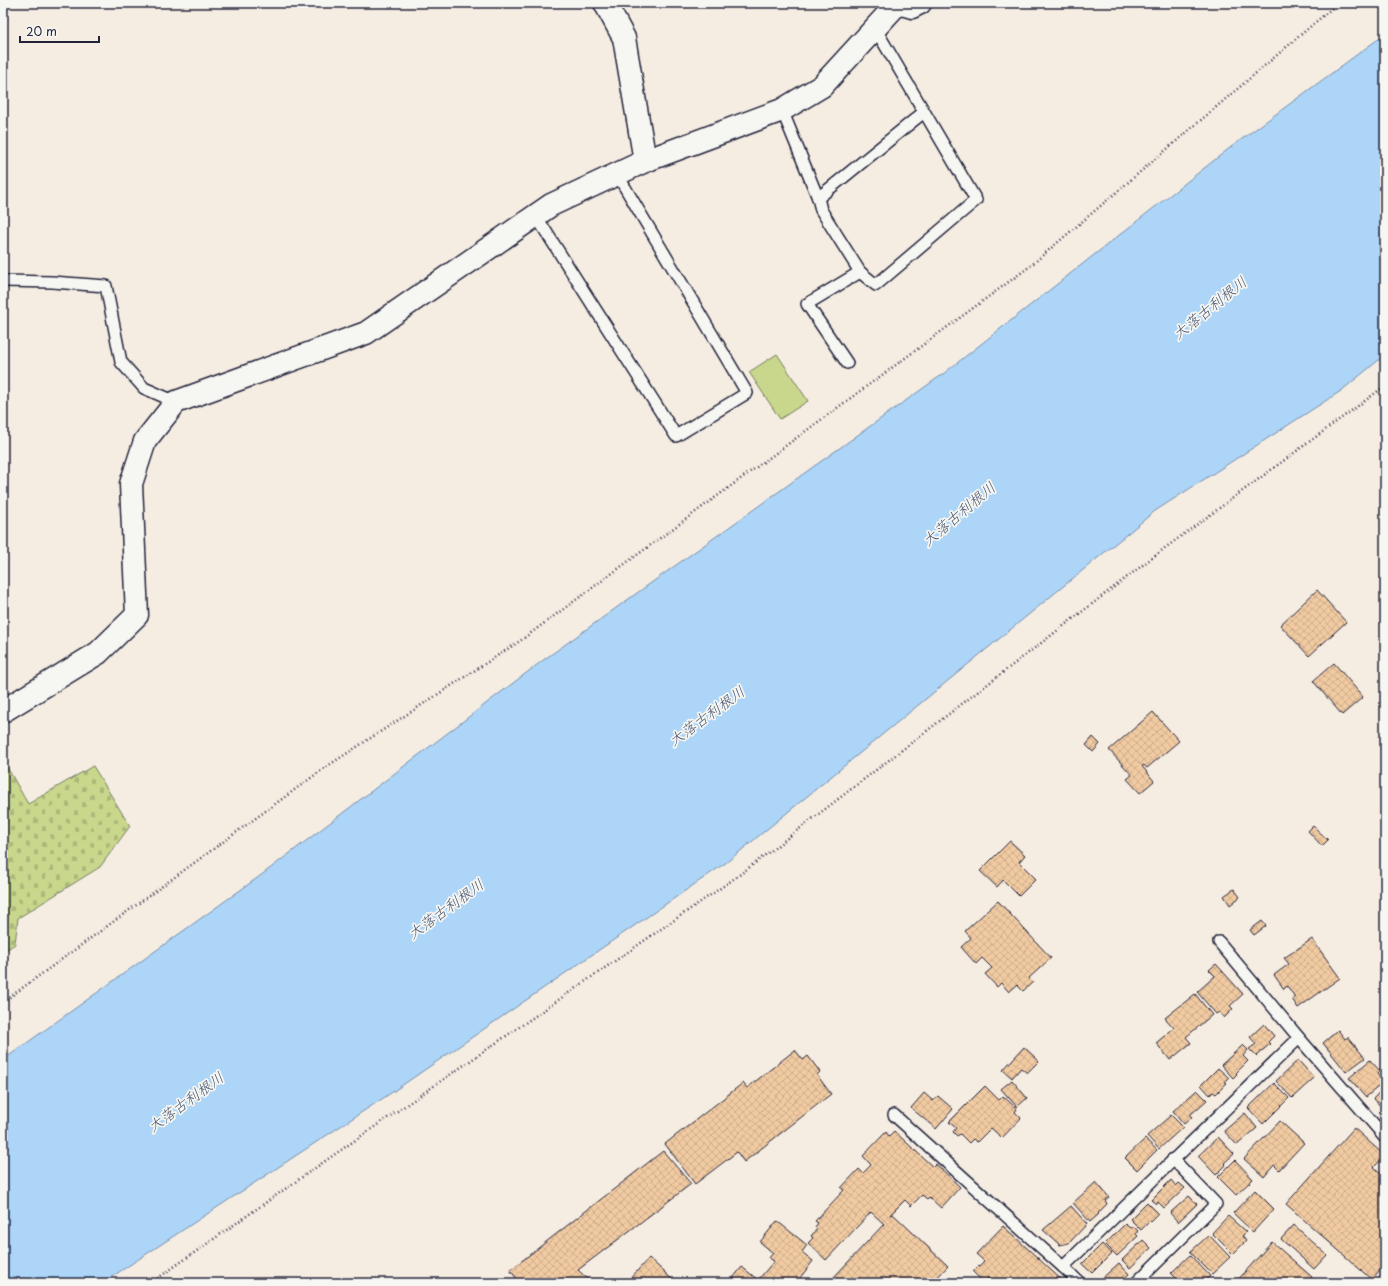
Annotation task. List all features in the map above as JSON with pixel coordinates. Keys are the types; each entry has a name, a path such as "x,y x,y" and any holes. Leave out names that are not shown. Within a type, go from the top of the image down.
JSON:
{"street":[{"path":"605,3 624,38 645,161"},
{"path":"3,711 98,653 137,615 130,484 145,441 176,402 366,333 551,205 645,161 782,110 822,86 898,3 912,7 920,3"}],"lane":[{"path":"782,110 818,198 821,210 860,272 876,285 976,200 875,28"},
{"path":"818,198 924,112"},
{"path":"536,216 676,436 747,393 617,174"},
{"path":"847,363 807,304 860,272"},
{"path":"3,281 52,282 106,286 121,362 144,388 176,402"},
{"path":"1220,942 1299,1038 1385,1137"},
{"path":"1063,1267 1299,1038"},
{"path":"894,1115 1080,1283"},
{"path":"1136,1283 1216,1204 1173,1159"}],"path":[{"path":"3,1002 326,767 520,641 1029,267 1338,3"},
{"path":"151,1283 738,876 1161,551 1385,386"}],"green space":[{"path":"777,354 808,401 780,419 749,372"},
{"path":"3,760 28,804 93,766 130,826 100,867 18,918 15,944 3,952"}],"water":[{"name":"大落古利根川","path":"1385,34 1385,355 1341,391 1155,511 727,862 391,1093 104,1283 3,1283 3,1060 260,876 542,661 943,374 1231,147"}],"building":[{"path":"1317,590 1346,622 1309,656 1280,625"},
{"path":"1334,663 1363,697 1342,715 1313,681"},
{"path":"1153,712 1179,741 1147,768 1144,765 1142,766 1154,781 1140,793 1127,779 1132,775 1109,750"},
{"path":"1093,737 1100,744 1093,752 1086,745"},
{"path":"1313,826 1328,840 1322,846 1308,831"},
{"path":"1010,841 1025,855 1019,862 1036,879 1019,896 1003,880 997,887 980,871"},
{"path":"1234,889 1240,897 1230,905 1224,896"},
{"path":"998,901 1051,958 1029,978 1033,982 1023,991 1017,985 1009,992 1001,983 997,987 985,974 992,968 982,958 976,964 961,947 971,938 965,931"},
{"path":"1262,921 1266,926 1254,935 1250,930"},
{"path":"1312,939 1340,978 1298,1008 1292,999 1295,997 1287,986 1284,989 1274,975 1289,964 1284,958"},
{"path":"1216,964 1243,994 1230,1006 1233,1009 1224,1018 1219,1012 1216,1014 1197,992 1215,976 1209,970"},
{"path":"1195,994 1212,1015 1186,1037 1191,1043 1170,1060 1156,1043 1174,1028 1165,1018"},
{"path":"1264,1024 1274,1036 1268,1042 1270,1044 1256,1056 1249,1049 1256,1044 1250,1037"},
{"path":"1338,1030 1345,1039 1348,1037 1365,1058 1346,1072 1323,1043"},
{"path":"1243,1045 1248,1050 1243,1056 1248,1061 1233,1078 1221,1065"},
{"path":"1024,1047 1039,1061 1027,1073 1021,1068 1012,1078 1003,1070"},
{"path":"795,1050 803,1060 808,1056 820,1072 817,1075 831,1094 744,1162 737,1152 695,1184 665,1144 743,1083 747,1088"},
{"path":"1298,1060 1314,1078 1292,1098 1276,1081"},
{"path":"1370,1060 1380,1071 1377,1074 1384,1082 1366,1097 1349,1078"},
{"path":"1218,1068 1229,1078 1225,1082 1227,1083 1216,1094 1213,1092 1210,1095 1201,1085"},
{"path":"1012,1080 1027,1098 1017,1107 1001,1089"},
{"path":"1274,1083 1289,1098 1263,1124 1248,1108"},
{"path":"985,1086 999,1100 1003,1096 1017,1109 1015,1112 1021,1118 1002,1138 991,1128 977,1142 973,1139 969,1143 960,1134 957,1136 953,1132 956,1128 949,1122"},
{"path":"1385,1086 1385,1108 1384,1109 1373,1099"},
{"path":"1197,1090 1207,1100 1190,1115 1192,1117 1184,1124 1173,1111"},
{"path":"924,1093 933,1101 938,1096 953,1109 936,1129 911,1108"},
{"path":"1245,1113 1257,1128 1237,1145 1224,1131"},
{"path":"1171,1115 1183,1127 1159,1149 1147,1136"},
{"path":"1280,1121 1304,1143 1279,1170 1274,1165 1264,1177 1244,1159"},
{"path":"1354,1128 1385,1156 1374,1167 1385,1177 1385,1265 1372,1280 1286,1204"},
{"path":"894,1131 933,1167 936,1164 960,1187 941,1208 929,1197 927,1199 922,1195 911,1206 905,1200 890,1215 893,1214 948,1266 934,1281 936,1283 838,1283 833,1278 884,1224 871,1212 826,1260 808,1243 813,1238 811,1236 817,1229 815,1227 818,1223 815,1221 844,1190 841,1188 859,1169 863,1173 871,1165 863,1156 886,1132 889,1136"},
{"path":"1218,1137 1234,1154 1224,1163 1226,1165 1216,1175 1198,1156"},
{"path":"1145,1139 1157,1150 1137,1170 1125,1158"},
{"path":"663,1151 691,1184 578,1270 592,1283 520,1283 510,1270"},
{"path":"1235,1160 1253,1179 1236,1195 1218,1177"},
{"path":"1171,1180 1176,1186 1179,1183 1185,1188 1164,1208 1158,1202 1156,1204 1151,1200"},
{"path":"1096,1182 1109,1197 1105,1200 1107,1204 1090,1222 1073,1203"},
{"path":"1255,1190 1274,1209 1253,1232 1233,1213"},
{"path":"1189,1196 1197,1204 1178,1222 1170,1213"},
{"path":"1147,1202 1158,1213 1141,1230 1130,1219"},
{"path":"1071,1206 1087,1224 1069,1243 1060,1245 1043,1230"},
{"path":"1228,1216 1246,1232 1242,1236 1246,1241 1233,1254 1212,1233"},
{"path":"777,1221 807,1245 802,1252 813,1261 796,1283 739,1283 733,1278 742,1267 758,1280 774,1261 769,1258 773,1253 760,1242"},
{"path":"1125,1224 1130,1228 1133,1226 1138,1231 1136,1234 1138,1236 1117,1256 1105,1244"},
{"path":"1294,1225 1327,1255 1314,1269 1281,1239"},
{"path":"1003,1226 1065,1283 993,1283 988,1278 984,1283 973,1272 984,1261 976,1254"},
{"path":"1209,1235 1230,1257 1212,1274 1190,1252"},
{"path":"1143,1240 1151,1248 1130,1268 1122,1260"},
{"path":"1272,1242 1312,1277 1307,1283 1235,1283"},
{"path":"1102,1244 1112,1253 1092,1273 1082,1264"},
{"path":"1190,1255 1210,1276 1202,1283 1181,1283 1171,1273"},
{"path":"649,1258 676,1283 626,1283"},
{"path":"1119,1263 1129,1274 1120,1283 1098,1282"}]}
